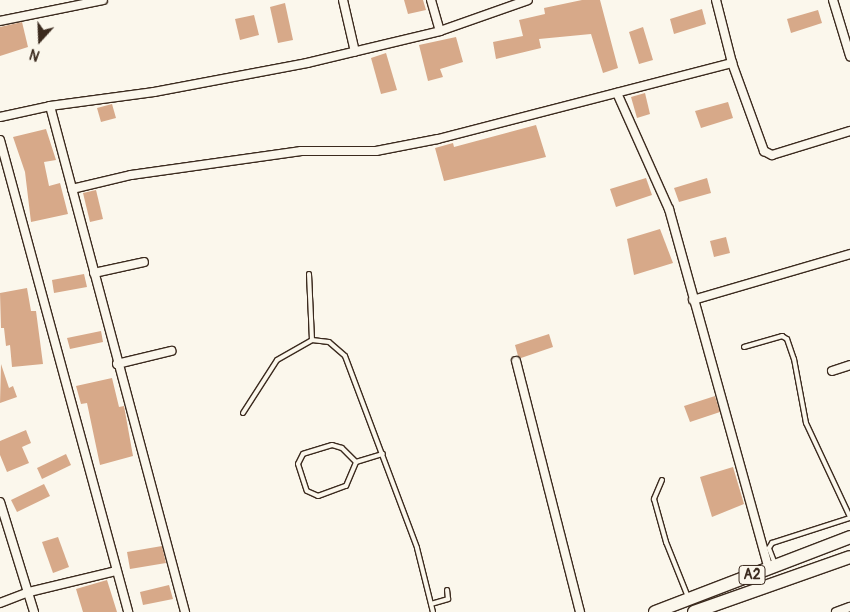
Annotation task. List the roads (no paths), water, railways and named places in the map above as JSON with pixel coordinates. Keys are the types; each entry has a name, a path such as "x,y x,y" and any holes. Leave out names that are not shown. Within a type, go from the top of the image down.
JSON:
{"highway":[{"name":"A2","path":"655,612 850,537"},
{"name":"A2","path":"694,612 711,609 850,557"}],"street":[{"path":"0,21 103,0"},
{"path":"343,0 354,52"},
{"path":"431,0 440,31"},
{"path":"0,117 50,106 154,92 354,52 440,31 528,0"},
{"path":"716,0 732,63 767,153 850,131"},
{"path":"833,0 850,56"},
{"path":"72,189 130,174 301,151 376,151 438,139 732,63"},
{"path":"617,93 669,209 693,300 772,567"},
{"path":"50,106 117,364 185,612"},
{"path":"0,140 128,612"},
{"path":"693,300 850,254"},
{"path":"94,273 144,262"},
{"path":"117,364 171,351"},
{"path":"516,361 580,612"},
{"path":"832,371 850,365"},
{"path":"0,502 34,612"},
{"path":"0,604 29,592 116,571"},
{"path":"836,612 850,607"}],"lane":[{"path":"309,274 312,340"},
{"path":"744,347 782,336 787,339 794,360 806,423 850,518 780,540 768,548 772,567"},
{"path":"243,413 277,360 312,340 329,342 345,356 417,548 434,612"},
{"path":"332,445 342,448 356,462 346,486 318,496 307,491 298,464 303,454 332,445"},
{"path":"356,462 383,454"},
{"path":"662,480 654,499 666,542 688,599"},
{"path":"431,604 448,599 447,590"}]}
